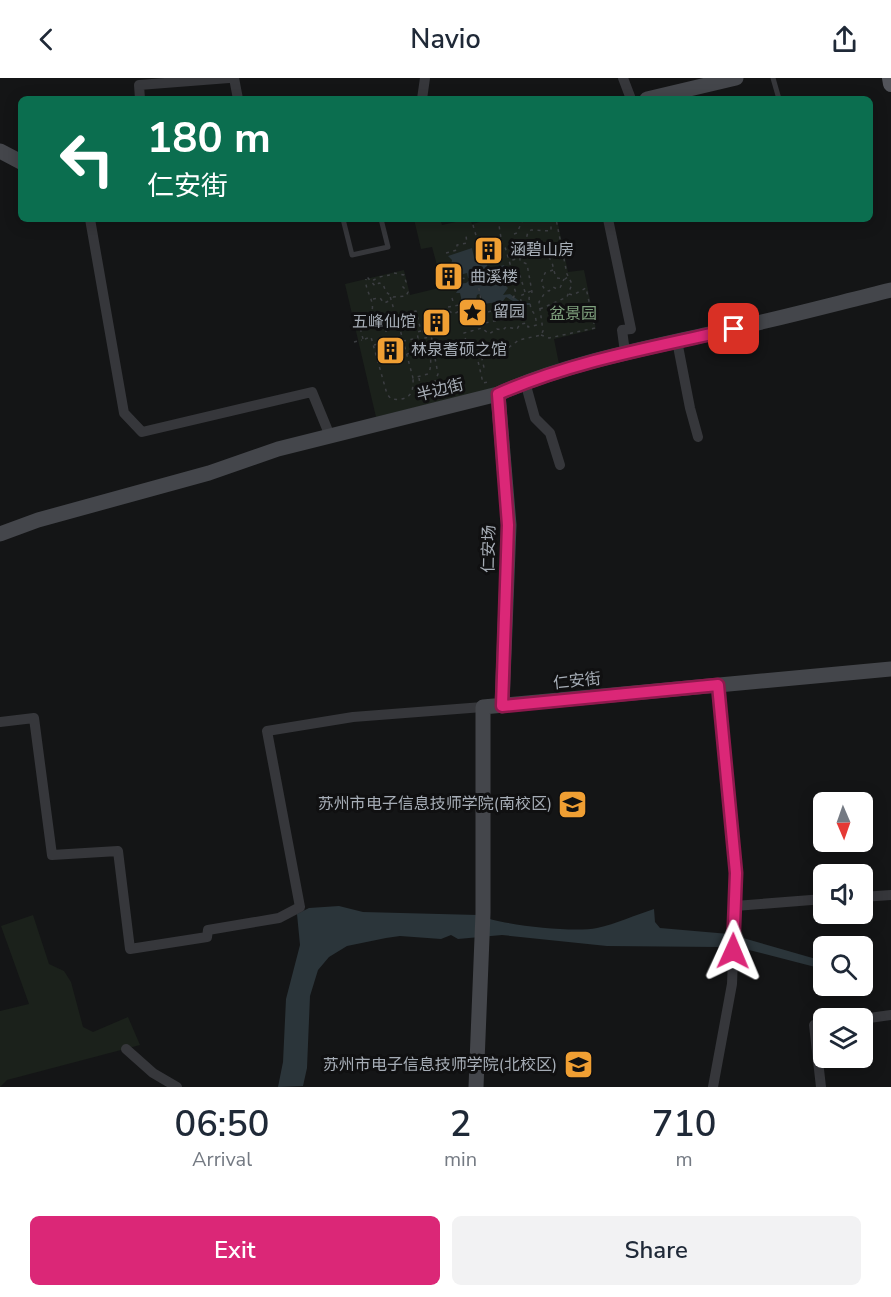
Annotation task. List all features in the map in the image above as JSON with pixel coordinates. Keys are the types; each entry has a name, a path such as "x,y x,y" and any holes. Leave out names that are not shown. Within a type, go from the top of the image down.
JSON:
{"main road":[{"path":"890,78 891,84"}],"street":[{"path":"140,96 139,85 231,78 237,96"},
{"path":"422,96 425,78"},
{"path":"623,78 629,96"},
{"path":"660,96 736,78"},
{"path":"0,151 18,160"},
{"path":"91,222 124,413 142,432 312,392 330,436"},
{"path":"609,222 631,328 622,330 625,352"},
{"name":"半边街","path":"0,534 38,520 208,473 278,449 494,388 525,382 625,352 771,321 891,290"},
{"path":"677,341 698,437"},
{"path":"525,382 535,418 550,433 560,465"},
{"name":"仁安场","path":"494,388 508,525 502,706"},
{"name":"仁安街","path":"0,723 34,718 52,855 118,851 130,949 207,937 208,930 279,918 300,907 267,730 353,717 502,706 891,669"},
{"path":"713,1087 732,984 736,873 718,685"},
{"path":"476,1087 483,913 483,707"},
{"path":"873,896 891,895"},
{"path":"735,906 813,901"},
{"path":"873,1017 891,1015"},
{"path":"126,1049 153,1073 177,1087"},
{"path":"819,1068 821,1087"}],"lane":[{"path":"773,78 778,96"},
{"path":"344,222 352,255 388,247 382,222"}],"path":[{"path":"450,269 460,278 477,282 483,312 508,306 516,292 510,276 512,268 502,244 498,222"},
{"path":"514,234 517,233 521,222"},
{"path":"551,222 551,231 531,230 528,232 525,243 546,255 551,261 557,278 564,279 569,276"},
{"path":"540,309 565,298 569,294 572,283 567,274 557,222"},
{"path":"473,225 477,239 483,238 485,246"},
{"path":"446,253 457,250 457,245 467,243 466,236"},
{"path":"434,343 448,340 466,341 464,333 482,328 489,334 506,327 517,328 520,324 527,322 528,327 537,325 530,304 531,290 527,264 520,261 520,258 509,261"},
{"path":"512,268 518,269 525,292"},
{"path":"546,291 541,283 545,273 553,270"},
{"path":"387,322 392,319 394,311 390,296 383,284 379,283 375,286 368,278 374,280 394,273 403,274 406,282 403,287 408,294 398,298 390,296"},
{"path":"366,279 365,287 372,299 371,314"},
{"path":"541,335 543,331 539,300 546,291 553,287 561,288 564,279"},
{"path":"448,289 452,285"},
{"path":"481,357 501,352 519,340 541,335 549,338 595,328 586,288 573,295 569,294"},
{"path":"481,306 468,309 481,324 524,315 520,296 531,290"},
{"path":"372,299 380,298 384,303 390,300"},
{"path":"452,298 454,306"},
{"path":"448,307 459,305 459,311"},
{"path":"409,313 416,311 421,331 425,338 430,337 434,343"},
{"path":"449,311 454,314 459,311"},
{"path":"459,311 461,314 470,312"},
{"path":"354,342 371,338 387,394 391,399 404,400 412,394 413,378 397,318 404,314"},
{"path":"363,339 360,327 363,316 380,315 383,322 387,322"},
{"path":"386,332 387,322"},
{"path":"373,345 418,338 417,332 421,331"},
{"path":"457,342 459,352"},
{"path":"413,378 428,374 431,369 430,354 434,343"},
{"path":"424,388 433,386 438,377 436,356 475,348 483,383 494,388"},
{"path":"406,354 419,350"},
{"path":"480,350 485,372"},
{"path":"419,372 420,384 424,385 425,401"}],"green space":[{"name":"留园","path":"415,222 441,222 442,225 456,222 471,222 472,224 480,222 558,222 568,272 584,270 596,329 554,339 560,369 491,389 376,417 345,284 404,270 410,295 443,287 432,247 421,249"},
{"path":"33,915 49,964 64,971 71,982 83,1027 93,1032 128,1017 140,1045 7,1080 0,1087 0,1011 29,1004 1,926"}],"shaded area":[{"path":"472,248 475,262 486,260 488,269 504,265 505,269 502,272 506,275 505,285 508,288 503,295 510,294 522,303 531,305 520,305 506,297 503,301 484,304 479,294 475,303 462,302 460,293 456,293 459,288 458,284 466,283 472,278 468,278 467,273 460,275 455,273 455,268 451,266 452,260 448,256"},
{"path":"339,906 363,912 478,915 502,922 555,929 597,928 654,909 655,922 660,928 729,934 813,958 813,966 745,949 607,946 502,935 458,939 451,935 441,939 400,936 347,946 329,957 318,970 310,996 307,1068 303,1086 278,1087 283,1062 286,999 300,945 297,914 309,908"}],"place":[{"name":"涵碧山房","path":"489,250"},
{"name":"曲溪楼","path":"449,277"},
{"name":"留园","path":"472,312"},
{"name":"五峰仙馆","path":"437,322"},
{"name":"林泉耆硕之馆","path":"390,350"},
{"name":"苏州市电子信息技师学院(南校区)","path":"573,804"},
{"name":"苏州市电子信息技师学院(北校区)","path":"578,1065"}],"route":[{"path":"733,951 736,873 718,685 502,706 508,525 498,394 525,382 625,352 734,329"}],"park label":[{"name":"盆景园","path":"573,314"}]}
